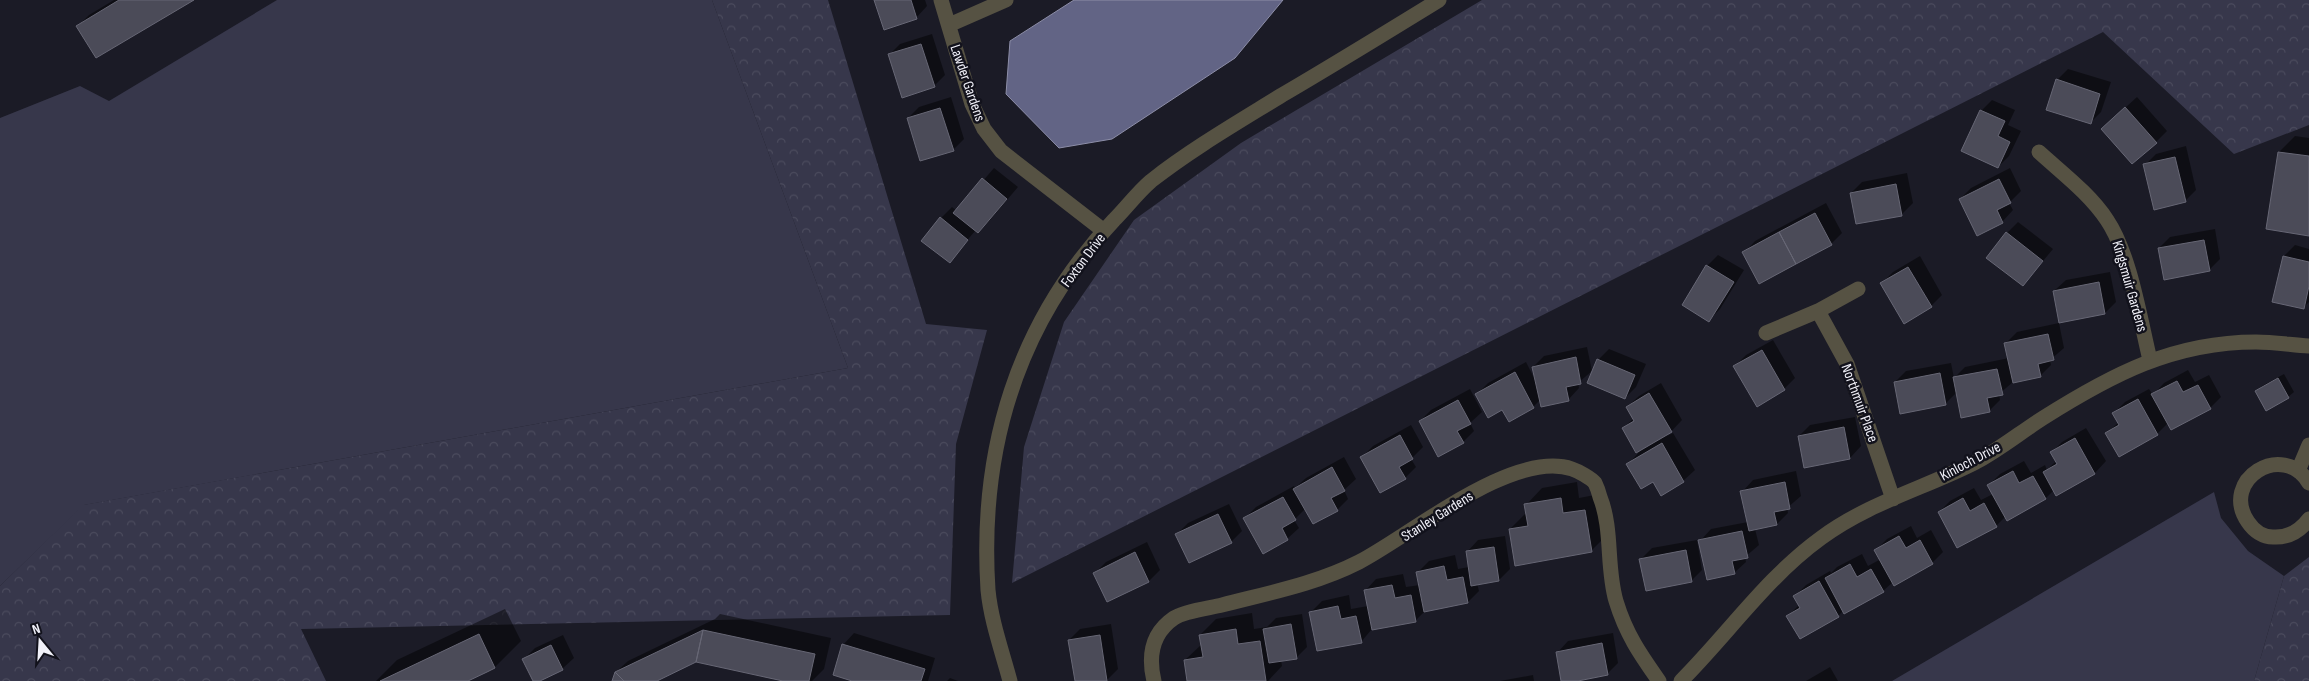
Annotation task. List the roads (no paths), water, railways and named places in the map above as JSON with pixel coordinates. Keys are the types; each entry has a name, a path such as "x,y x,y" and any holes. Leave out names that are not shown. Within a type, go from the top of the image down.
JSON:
{"street":[{"name":"Lawder Gardens","path":"941,0 972,104 984,129 1001,151 1104,231"},
{"path":"949,25 1006,0"},
{"name":"Foxton Drive","path":"1010,681 994,621 988,582 988,494 1003,414 1016,375 1039,324 1061,288 1104,231 1150,182 1229,128 1439,0"},
{"name":"Kingsmuir Gardens","path":"2039,152 2107,220 2122,247 2150,360"},
{"path":"1766,333 1818,310 1858,289"},
{"name":"Northmuir Place","path":"1818,310 1847,364 1894,499"},
{"name":"Kinloch Drive","path":"1681,681 1794,560 1820,538 1858,513 1894,499 1977,461 2091,388 2150,360 2201,346 2247,342 2309,346"},
{"path":"2298,471 2309,445"},
{"path":"2309,484 2298,471 2287,466 2275,464 2258,470 2246,482 2241,493 2240,505 2244,516 2251,526 2260,534 2270,537 2292,534 2302,528 2309,519"},
{"name":"Stanley Gardens","path":"1154,681 1151,652 1159,632 1176,616 1305,584 1358,563 1408,534 1460,498 1523,470 1552,467 1573,469 1595,483 1607,514 1610,566 1616,600 1630,639 1659,681"}]}
